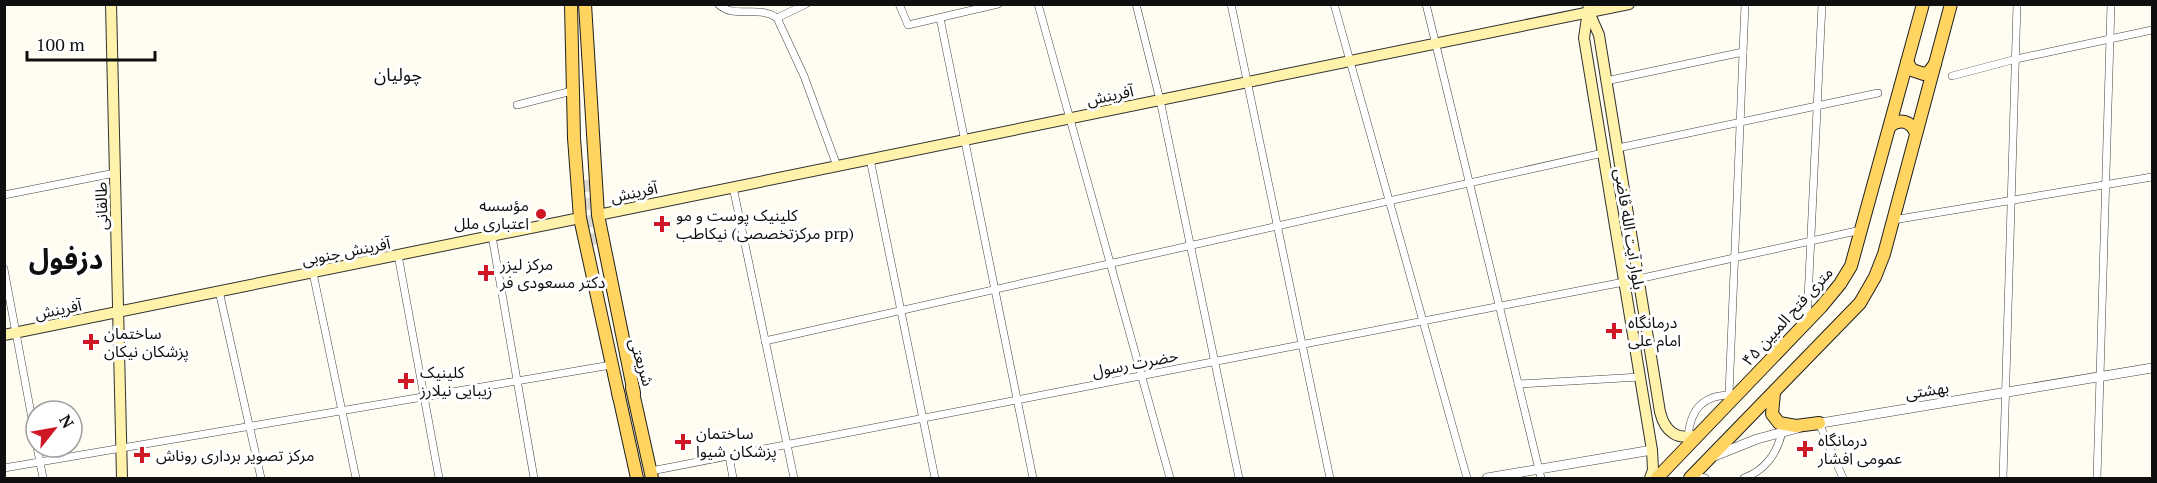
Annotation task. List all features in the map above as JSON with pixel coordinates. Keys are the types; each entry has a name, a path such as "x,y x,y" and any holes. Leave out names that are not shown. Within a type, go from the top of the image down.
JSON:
{"main road":[{"name":"طالقانی","path":"111,4 122,478"},
{"path":"585,4 585,181 580,218 596,256"},
{"name":"آفرینش","path":"598,215 1435,44 1589,8 1629,4"},
{"name":"۴۵ متری فتح المبین","path":"1657,478 1693,437 1846,277 1862,230 1923,4"},
{"path":"1696,478 1710,458 1868,292 1884,254 1951,4"},
{"path":"571,5 578,55 585,181"},
{"path":"571,5 572,91 585,181 598,215 596,256 611,365 619,397"},
{"name":"بلوار آیت الله قاضی","path":"1589,8 1599,35 1662,421 1672,433 1693,437"},
{"name":"بلوار آیت الله قاضی","path":"1589,8 1584,38 1652,450 1653,470 1650,478"},
{"path":"1907,62 1912,70 1924,74 1929,72 1935,63"},
{"path":"1890,126 1894,122 1905,121 1914,128 1916,133"},
{"path":"580,218 598,215"},
{"name":"آفرینش جنوبی","path":"117,312 580,218"},
{"name":"شریعتی","path":"596,256 622,364 634,393 652,475"},
{"name":"شریعتی","path":"596,256 617,364 619,397 635,478"},
{"path":"1624,282 1638,279"},
{"name":"آفرینش","path":"4,334 117,312"},
{"path":"1775,392 1772,414 1779,423 1796,426 1819,423"}],"street":[{"path":"718,4 731,12 770,12 777,18 789,38 837,166"},
{"path":"777,18 806,4"},
{"path":"899,4 908,25 998,4"},
{"path":"1038,4 1170,478"},
{"path":"1136,4 1160,100 1239,478"},
{"path":"1231,4 1330,478"},
{"path":"1334,4 1467,478"},
{"path":"1426,4 1540,474"},
{"path":"1693,437 1689,426 1696,408 1717,396 1733,395 1735,257 1745,4"},
{"path":"1806,321 1812,242 1822,4"},
{"path":"2003,478 2017,4"},
{"path":"2097,478 2110,4"},
{"path":"940,18 1033,478"},
{"path":"1952,76 2016,59 2152,30"},
{"path":"1606,81 1743,52"},
{"path":"517,105 572,91"},
{"path":"1618,148 1878,93"},
{"path":"765,341 1603,153"},
{"path":"870,159 935,478"},
{"path":"4,195 115,173"},
{"path":"1893,220 2152,177"},
{"path":"733,187 794,478"},
{"path":"1638,279 1862,230"},
{"path":"492,236 534,478"},
{"path":"398,255 439,478"},
{"path":"4,269 28,399"},
{"path":"313,273 356,478"},
{"name":"حضرت رسول","path":"652,475 729,456 1624,282"},
{"path":"219,291 261,478"},
{"path":"4,468 611,365"},
{"name":"بهشتی","path":"1710,458 1740,445 1819,423 2152,368"},
{"path":"1518,384 1640,377"},
{"path":"1819,423 1843,478"},
{"path":"1744,478 1755,474 1772,459 1782,432"},
{"path":"1486,478 1540,474 1652,450"},
{"path":"729,456 733,478"},
{"path":"39,459 43,478"}],"tunnel":[{"path":"583,180 586,216 593,250"}],"place":[{"name":"مؤسسه اعتباری ملل","path":"541,214"},
{"name":"کلینیک پوست و مو نیکاطب (مرکزتخصصی prp)","path":"662,224"},
{"name":"مرکز لیزر دکتر مسعودی فر","path":"486,273"},
{"name":"درمانگاه امام علی","path":"1614,331"},
{"name":"ساختمان پزشکان نیکان","path":"91,342"},
{"name":"کلینیک زیبایی نیلارز","path":"406,381"},
{"name":"ساختمان پزشکان شیوا","path":"683,442"},
{"name":"درمانگاه عمومی افشار","path":"1805,449"},
{"name":"مرکز تصویر برداری روناش","path":"142,455"}],"district":[{"name":"چولیان","path":"398,75"},
{"name":"دزفول","path":"66,259"}]}
